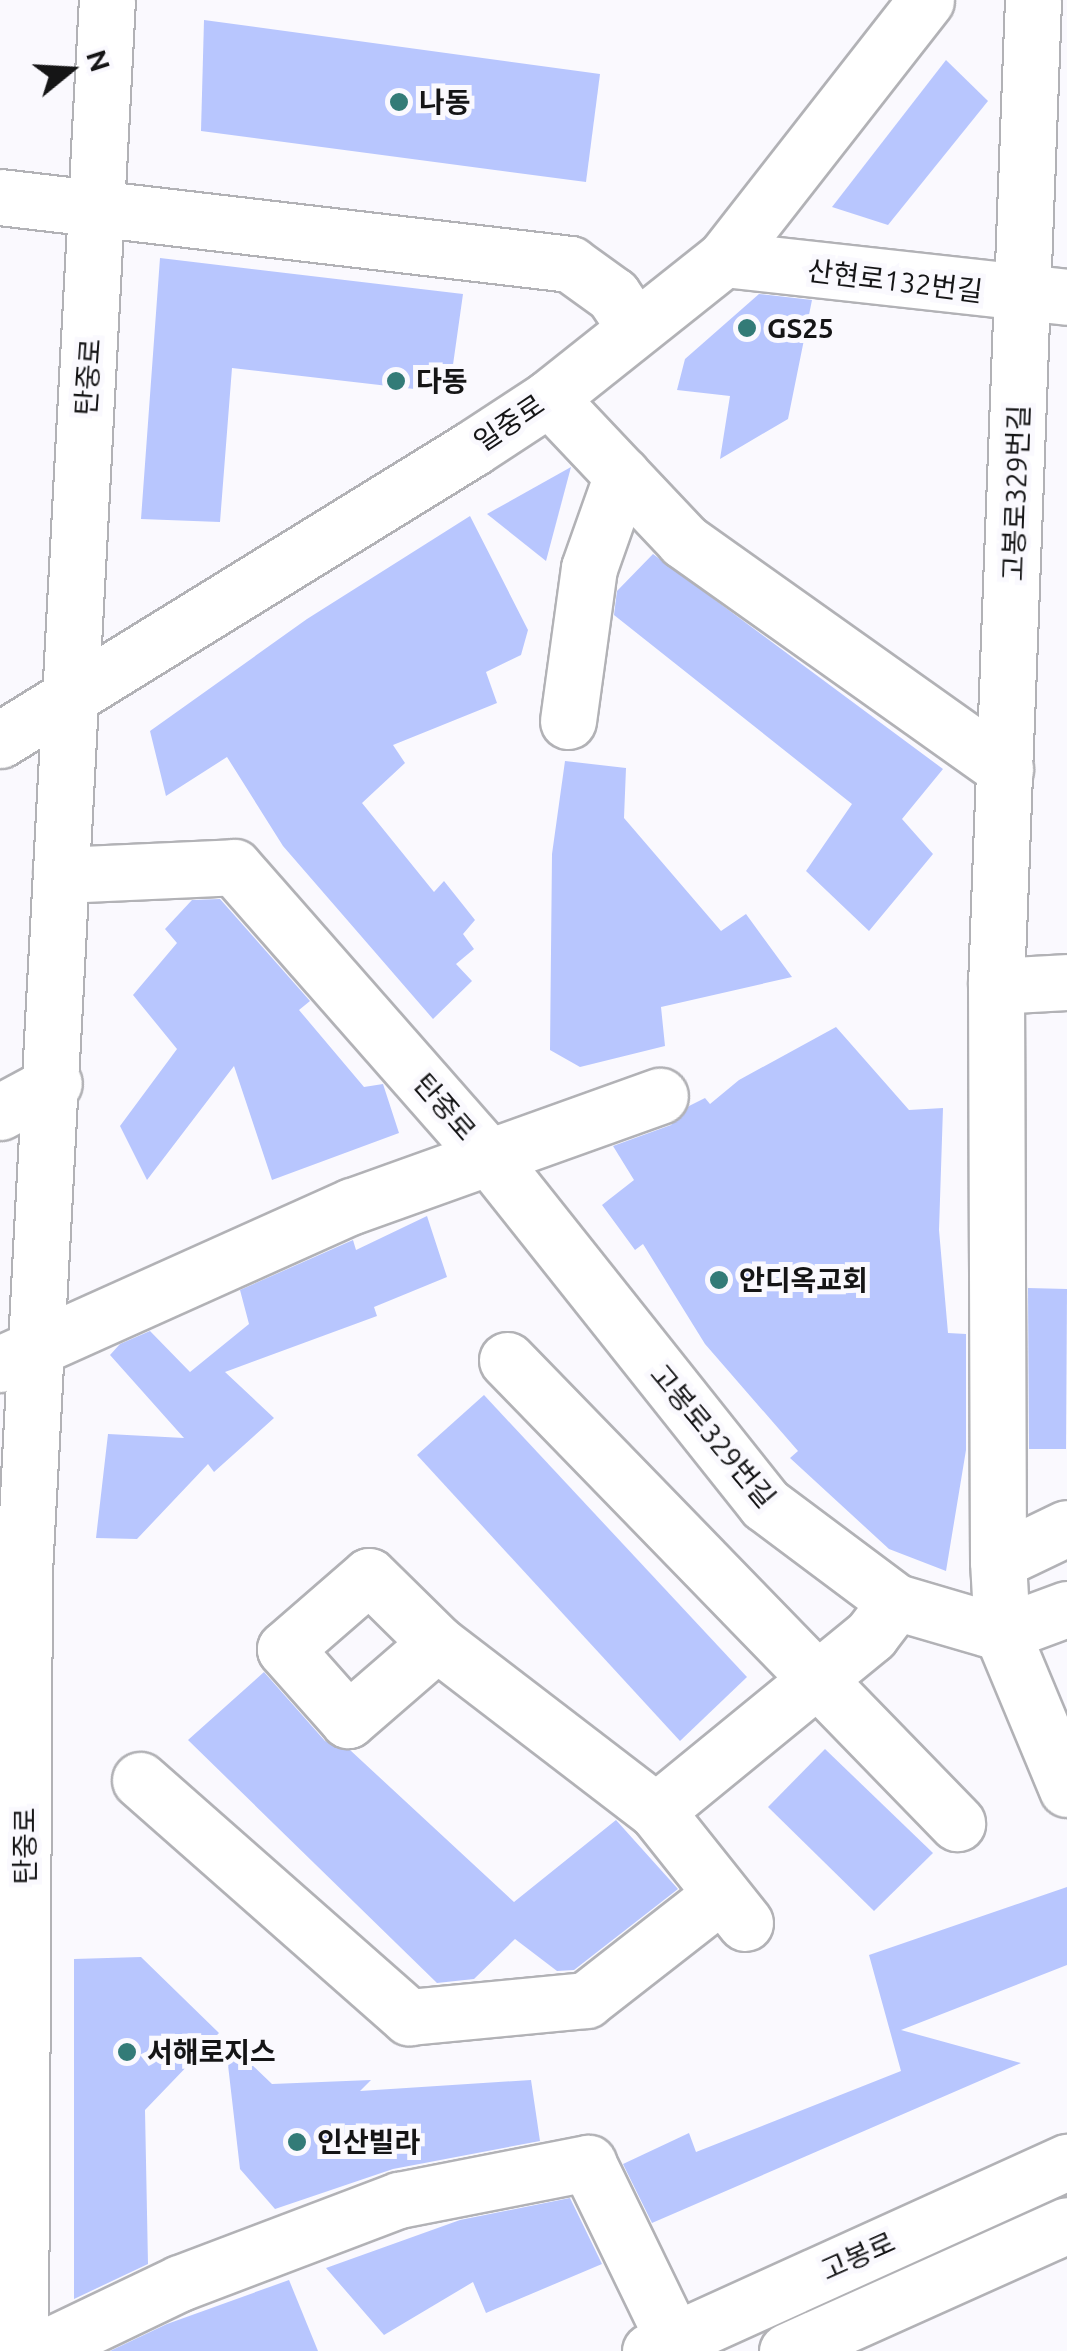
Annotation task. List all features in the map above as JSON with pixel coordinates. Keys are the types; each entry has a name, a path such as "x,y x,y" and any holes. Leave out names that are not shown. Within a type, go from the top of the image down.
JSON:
{"street":[{"name":"탄중로","path":"20,2351 13,2044 24,1572 20,1353 54,1083 67,698 100,208 107,0"},
{"name":"일중로","path":"0,740 548,398 724,260 926,0"},
{"name":"고봉로329번길","path":"1033,0 1045,297 1005,769 996,986 998,1561 1002,1633 1067,1789"},
{"path":"0,197 570,264 613,295 635,328"},
{"name":"산현로132번길","path":"724,260 1045,297"},
{"path":"548,398 684,541 1005,769"},
{"path":"568,720 589,568 622,475"},
{"name":"탄중로","path":"20,1353 352,1206 488,1157 234,867 61,874"},
{"path":"996,986 1067,982"},
{"path":"0,1112 54,1083"},
{"path":"488,1157 660,1096"},
{"name":"고봉로329번길","path":"488,1157 765,1504 896,1602 1002,1633"},
{"path":"507,1360 814,1682 957,1823"},
{"path":"998,1561 1067,1528"},
{"path":"656,1810 871,1635 896,1602"},
{"path":"1002,1633 1067,1609"},
{"path":"140,1780 409,2017 586,2000 731,1910 656,1810 436,1643"},
{"name":"고봉로","path":"662,2346 1067,2162"},
{"path":"38,2351 180,2283 399,2200 588,2163 662,2346"},
{"name":"고봉로","path":"786,2351 1067,2225"}],"building":[{"name":"나동","path":"204,20 600,74 586,182 201,131"},
{"path":"946,60 988,101 888,225 832,207"},
{"name":"다동","path":"160,258 463,294 449,393 232,368 220,522 141,519"},
{"path":"759,294 812,300 788,419 720,459 730,396 677,390 685,359"},
{"path":"571,467 546,561 487,514"},
{"path":"470,516 528,630 521,655 486,672 497,703 393,745 405,763 362,803 434,892 444,881 475,920 463,934 474,949 456,964 472,981 433,1019 283,846 227,757 166,796 150,731 307,619"},
{"path":"653,554 943,769 902,819 933,854 869,931 806,871 852,804 614,615 617,591"},
{"path":"565,761 626,768 624,818 721,931 746,914 792,977 661,1007 665,1046 580,1067 550,1050 552,854"},
{"path":"220,899 310,1001 299,1010 364,1087 383,1084 399,1133 272,1180 234,1066 147,1180 120,1126 177,1049 133,995 177,943 165,929 192,900"},
{"path":"836,1027 909,1110 943,1108 939,1230 948,1333 966,1334 966,1450 946,1571 889,1549 790,1458 798,1451 705,1344 643,1244 635,1250 602,1205 634,1180 613,1146 671,1125 689,1106 705,1098 710,1104 739,1080"},
{"path":"427,1216 447,1277 374,1307 377,1316 225,1372 274,1418 214,1472 208,1464 137,1539 96,1538 108,1434 184,1438 110,1355 120,1344 150,1331 190,1372 249,1324 240,1290 353,1240 356,1250"},
{"path":"1028,1288 1067,1289 1066,1449 1029,1449"},
{"path":"484,1395 747,1677 680,1741 417,1455"},
{"path":"264,1672 325,1741 350,1750 514,1902 616,1820 678,1889 574,1970 557,1971 515,1939 474,1979 437,1983 188,1740"},
{"path":"825,1749 933,1853 874,1911 768,1807"},
{"path":"1067,1887 1067,1965 901,2030 1021,2063 652,2223 623,2164 689,2133 696,2152 901,2071 869,1955"},
{"path":"141,1957 219,2033 145,2110 148,2264 74,2299 74,1959"},
{"path":"225,2039 272,2084 371,2080 360,2091 531,2080 540,2141 393,2169 275,2209 240,2169"},
{"path":"570,2198 602,2264 486,2313 473,2282 384,2335 326,2268 460,2220"},
{"path":"289,2280 318,2351 110,2351 167,2324"}],"place":[{"name":"나동","path":"399,102"},
{"name":"GS25","path":"747,328"},
{"name":"다동","path":"396,381"},
{"name":"안디옥교회","path":"719,1280"},
{"name":"서해로지스","path":"127,2052"},
{"name":"인산빌라","path":"297,2142"}]}
